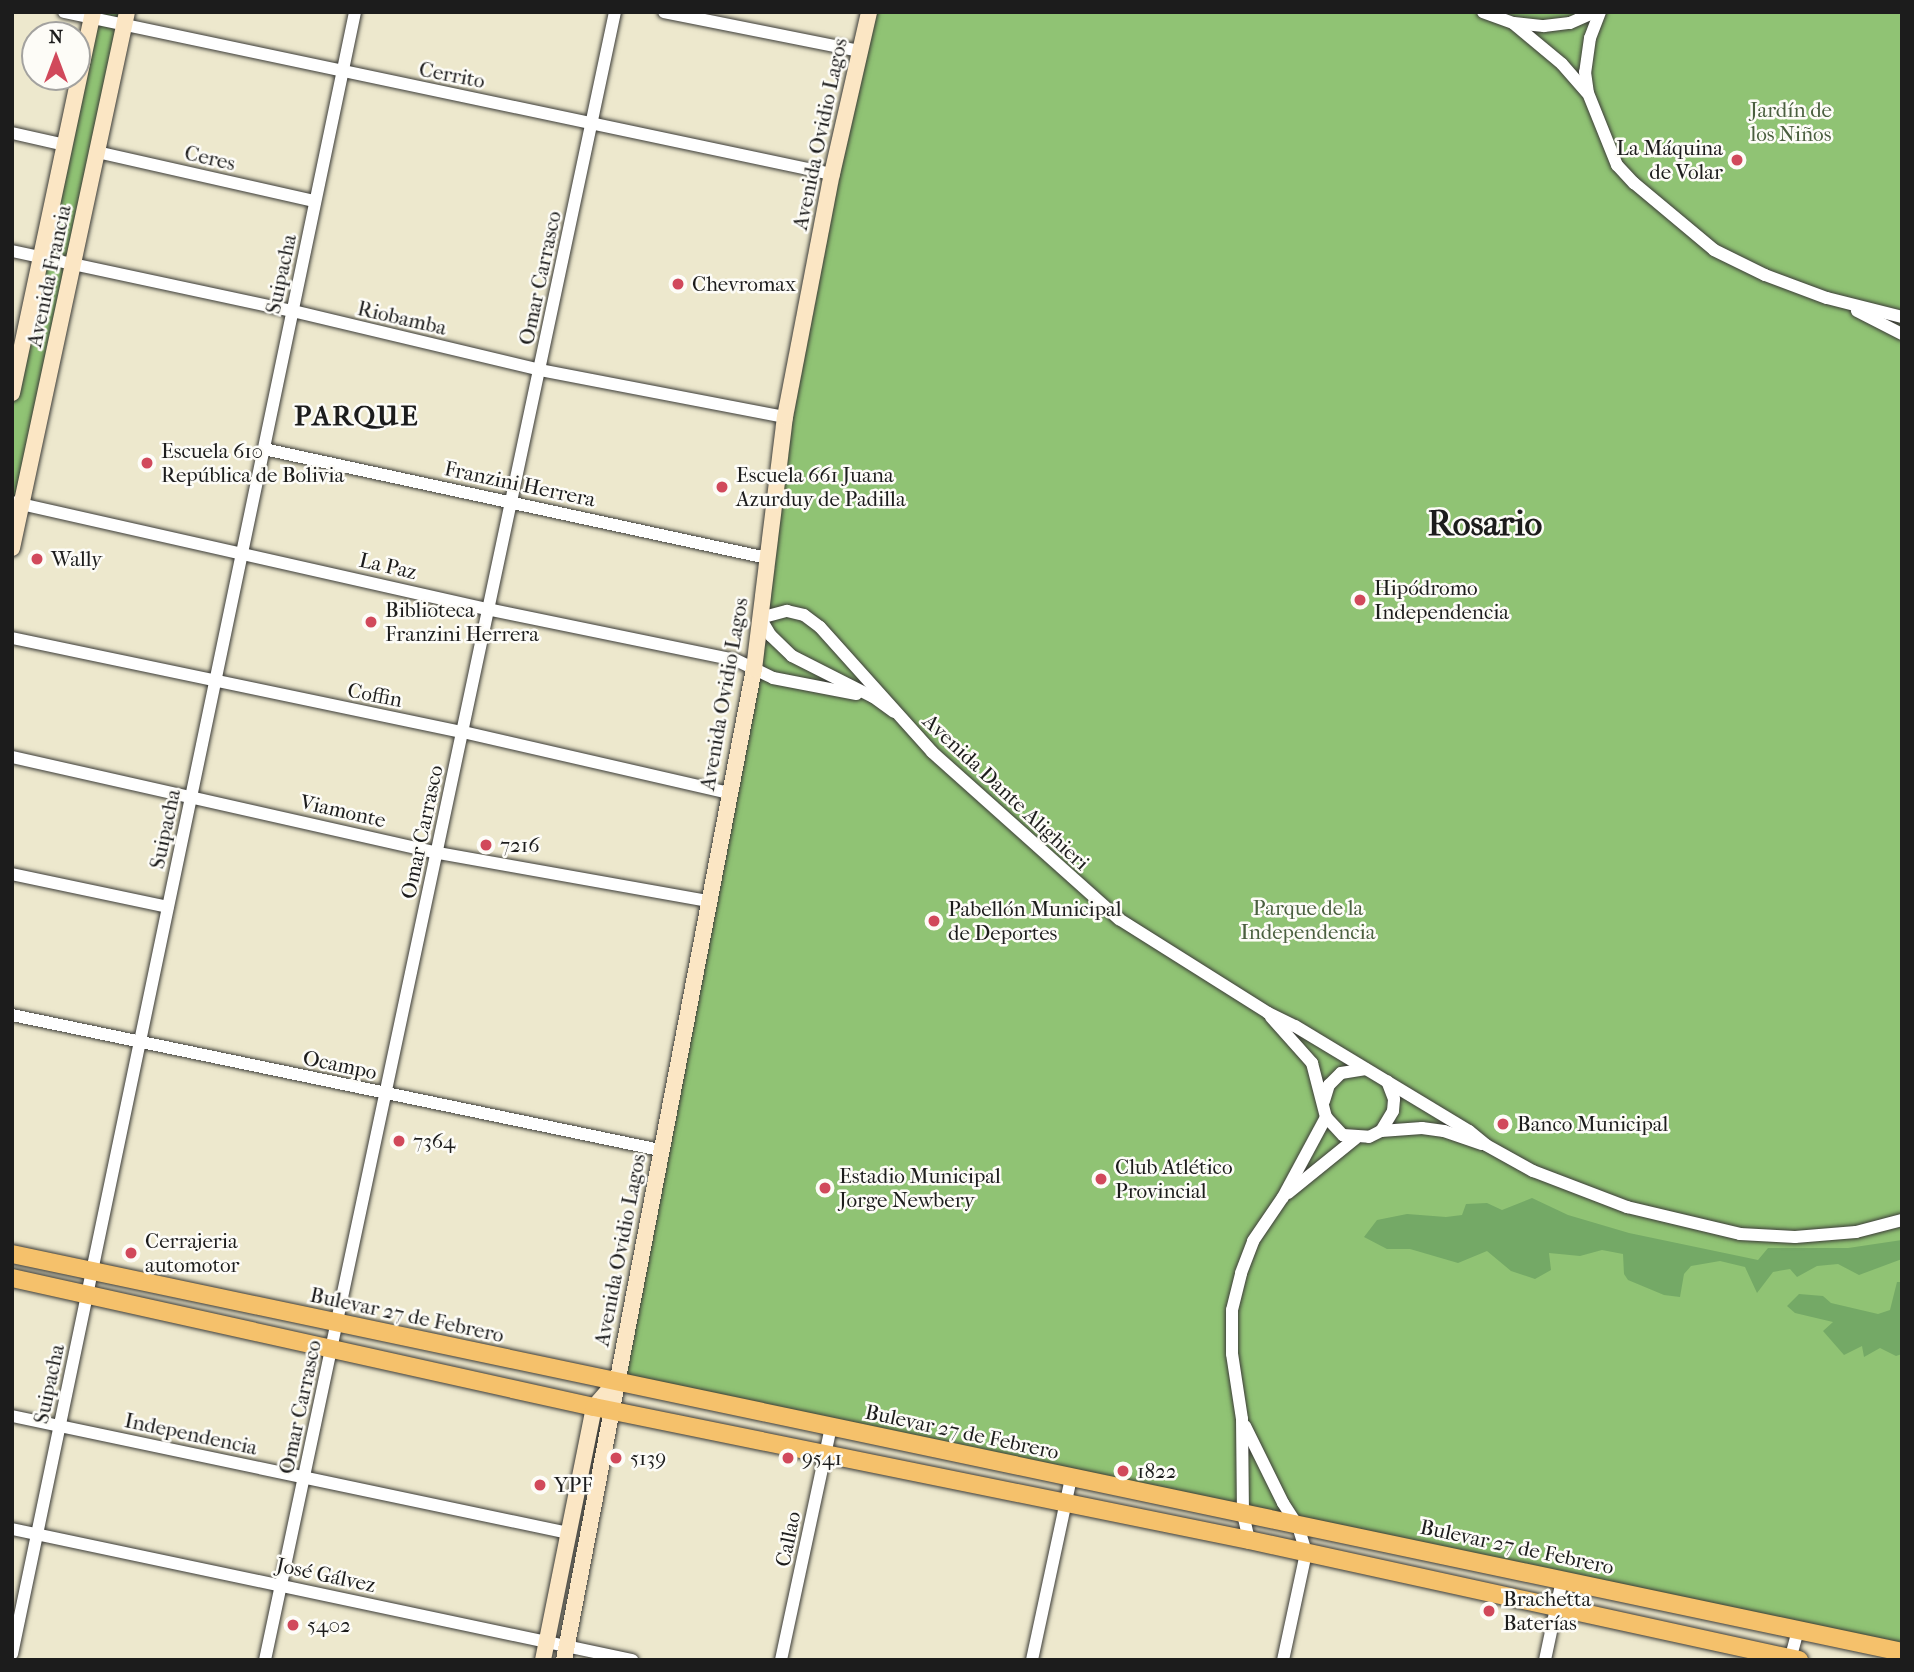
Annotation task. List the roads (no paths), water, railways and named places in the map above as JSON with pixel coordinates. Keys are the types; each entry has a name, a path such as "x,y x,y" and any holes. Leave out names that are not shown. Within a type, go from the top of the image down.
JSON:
{"main road":[{"name":"Avenida Ovidio Lagos","path":"565,1653 707,901 754,669 785,417 832,174 869,12"},
{"name":"Avenida Francia","path":"13,385 93,15"},
{"name":"Avenida Francia","path":"12,548 17,503 73,264 125,19"},
{"name":"Bulevar 27 de Febrero","path":"12,1254 1902,1652"},
{"path":"12,1278 594,1407 1249,1540 1793,1659"},
{"path":"543,1660 594,1407 616,1382"}],"street":[{"name":"Cerrito","path":"64,12 125,19 342,73 832,174"},
{"name":"Suipacha","path":"12,1654 355,12"},
{"name":"Omar Carrasco","path":"265,1660 615,12"},
{"path":"664,12 860,51"},
{"path":"1483,12 1514,23 1544,26 1570,23 1597,12"},
{"path":"1597,12 1585,72 1588,93 1617,165 1681,224 1714,250 1765,275 1838,301 1902,317"},
{"path":"1514,23 1562,64 1588,93"},
{"path":"12,133 65,145"},
{"name":"Ceres","path":"97,152 315,201"},
{"name":"Riobamba","path":"12,251 540,370 785,417"},
{"path":"1838,301 1902,334"},
{"name":"Franzini Herrera","path":"264,449 767,558"},
{"name":"La Paz","path":"17,503 242,551 487,609 736,660 754,669"},
{"name":"Avenida Dante Alighieri","path":"894,712 873,697 792,656 771,636 760,618 787,611 804,615 820,627 932,752 1119,919 1268,1013 1368,1069"},
{"name":"Coffin","path":"12,638 463,732 729,793"},
{"name":"Avenida Dante Alighieri","path":"754,669 773,678 873,697"},
{"name":"Viamonte","path":"12,757 192,795 438,853 707,901"},
{"path":"12,874 168,907"},
{"name":"Avenida Dante Alighieri","path":"1268,1013 1312,1063 1324,1101"},
{"name":"Ocampo","path":"12,1015 660,1150"},
{"path":"1486,1145 1469,1131 1368,1069 1341,1073 1329,1085 1324,1101 1326,1117 1333,1128 1356,1138 1369,1137 1381,1131 1422,1128 1444,1131 1486,1145 1533,1171 1627,1207 1741,1234 1796,1237 1844,1233 1902,1220"},
{"path":"1381,1131 1392,1116 1394,1099 1388,1081"},
{"path":"1249,1540 1243,1514 1242,1419 1232,1354 1232,1310 1241,1273 1253,1241 1283,1197 1326,1117"},
{"path":"1283,1197 1356,1138"},
{"name":"Independencia","path":"12,1416 568,1533"},
{"path":"1242,1419 1262,1464 1298,1526 1306,1553 1283,1660"},
{"name":"Callao","path":"781,1660 831,1427"},
{"path":"1032,1660 1071,1478"},
{"name":"José Gálvez","path":"12,1529 546,1642 565,1653 632,1660"},
{"path":"1545,1660 1562,1580"},
{"path":"1793,1659 1798,1630"}],"place":[{"name":"La Máquina de Volar","path":"1737,160"},
{"name":"Chevromax","path":"678,284"},
{"name":"Escuela 610 República de Bolivia","path":"147,463"},
{"name":"Escuela 661 Juana Azurduy de Padilla","path":"722,487"},
{"name":"Wally","path":"37,559"},
{"name":"Hipódromo Independencia","path":"1360,600"},
{"name":"Biblioteca Franzini Herrera","path":"371,622"},
{"name":"7216","path":"486,845"},
{"name":"Pabellón Municipal de Deportes","path":"934,921"},
{"name":"Banco Municipal","path":"1503,1124"},
{"name":"7364","path":"399,1141"},
{"name":"Club Atlético Provincial","path":"1101,1179"},
{"name":"Estadio Municipal Jorge Newbery","path":"825,1188"},
{"name":"Cerrajeria automotor","path":"131,1253"},
{"name":"5139","path":"616,1458"},
{"name":"9541","path":"788,1458"},
{"name":"1822","path":"1123,1471"},
{"name":"YPF","path":"540,1485"},
{"name":"Brachetta Baterías","path":"1489,1611"},
{"name":"5402","path":"293,1625"}],"district":[{"name":"PARQUE","path":"357,416"},
{"name":"Rosario","path":"1485,524"}],"park label":[{"name":"Jardín de los Niños","path":"1791,122"},
{"name":"Parque de la Independencia","path":"1308,920"}]}
